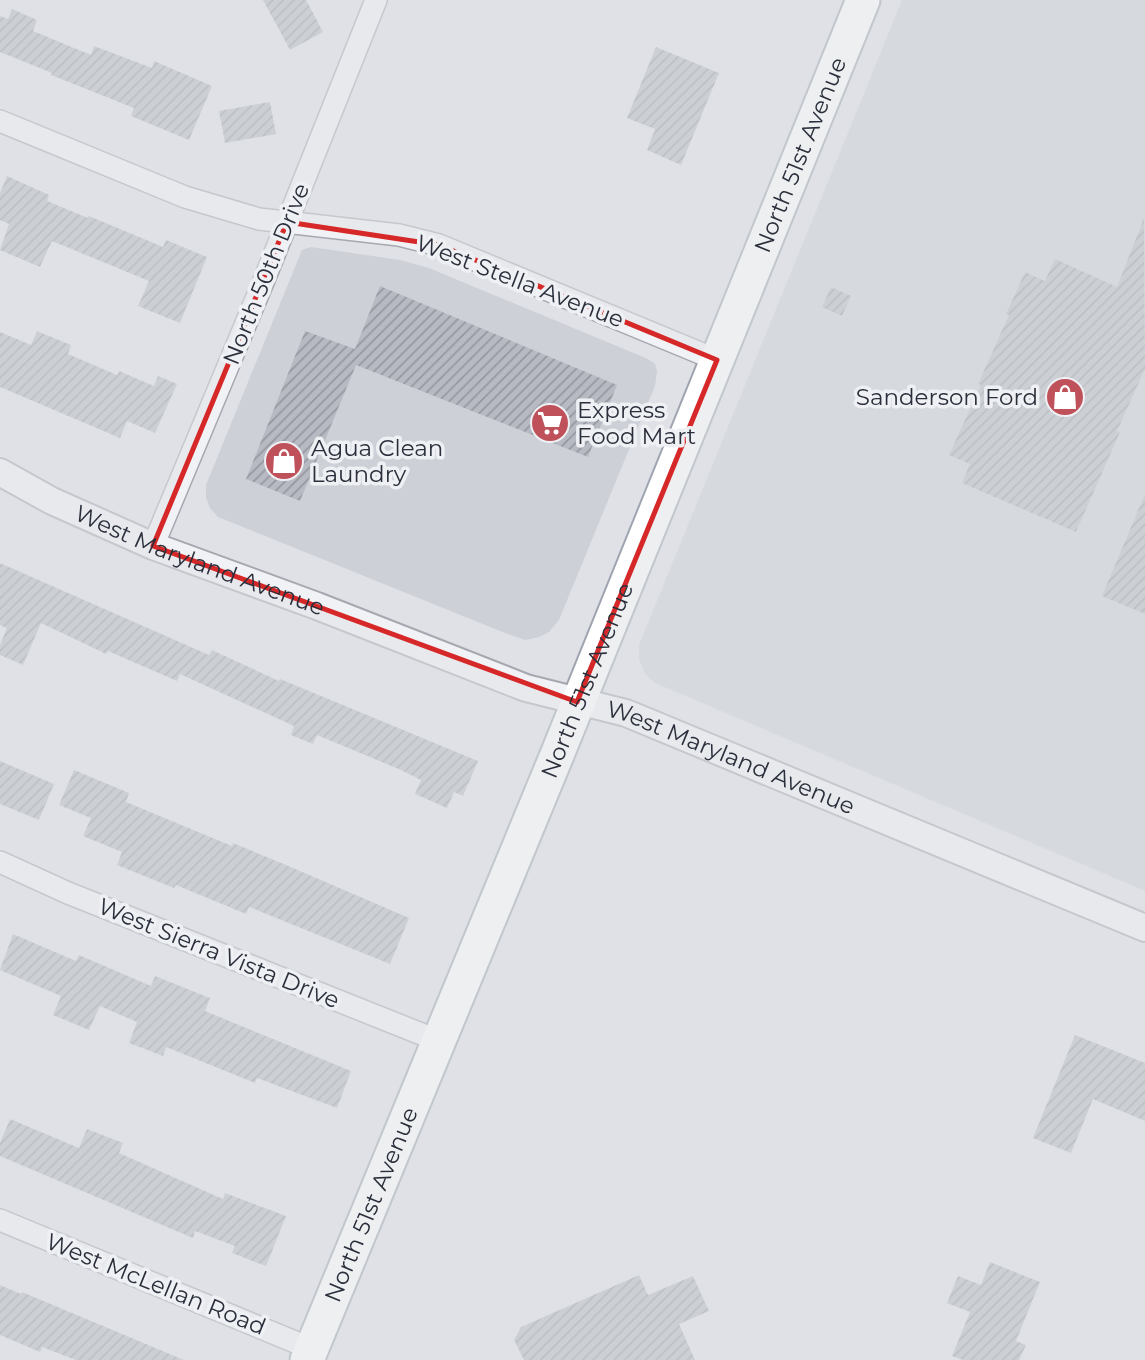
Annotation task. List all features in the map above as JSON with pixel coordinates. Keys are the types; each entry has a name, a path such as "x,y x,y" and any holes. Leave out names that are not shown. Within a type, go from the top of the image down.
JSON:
{"main road":[{"name":"North 51st Avenue","path":"310,1354 863,0"}],"street":[{"name":"North 50th Drive","path":"153,546 376,0"},
{"name":"West Stella Avenue","path":"0,121 185,197 259,219 399,235 439,245 717,360"},
{"name":"West Maryland Avenue","path":"0,472 52,501 153,546 317,606 526,688 626,713 1145,928"},
{"name":"West Sierra Vista Drive","path":"0,862 68,893 439,1041"},
{"name":"West McLellan Road","path":"0,1220 310,1354"}],"highlighted area":[{"path":"287,222 439,245 717,360 577,702 153,546"}],"shaded area":[{"path":"902,0 1145,0 1145,891 655,683 645,674 639,659 639,645"},
{"path":"311,247 400,260 429,268 655,364 655,386 559,620 549,632 525,640 505,633 218,517 210,508 206,498 206,485 302,250"}],"building":[{"path":"263,0 306,0 323,32 290,50"},
{"path":"12,9 37,20 33,31 91,55 94,46 152,68 154,61 212,86 189,140 131,116 134,108 0,52 0,16 8,19"},
{"path":"656,47 719,73 681,165 647,150 655,129 627,118"},
{"path":"270,102 276,134 225,143 219,111"},
{"path":"7,176 49,195 47,201 88,218 89,216 163,247 166,240 207,257 180,323 138,306 149,281 52,241 40,267 0,250 9,224 0,220 0,193"},
{"name":"Sanderson Ford","path":"1144,218 1145,369 1076,532 962,483 970,464 949,455 981,385 978,384 1025,272 1045,281 1055,259 1117,287"},
{"path":"380,286 617,385 588,457 356,365 300,501 246,479 305,331 355,349"},
{"path":"831,287 851,296 842,316 822,307"},
{"path":"37,331 71,345 68,354 117,375 119,371 154,386 158,376 177,384 155,433 127,421 120,438 0,387 0,332 31,345"},
{"path":"1145,494 1145,614 1102,596"},
{"path":"0,563 209,655 212,650 279,681 280,679 478,761 463,796 454,792 447,808 415,794 421,780 401,770 317,735 313,744 291,735 294,726 180,674 177,681 108,651 106,654 41,623 23,665 0,655 0,645 7,628 0,625"},
{"path":"0,761 54,784 39,820 0,804"},
{"path":"74,770 129,793 126,802 232,846 233,843 409,918 390,964 249,907 246,914 176,885 174,888 117,865 122,852 83,836 91,818 59,805"},
{"path":"13,934 76,961 79,955 151,986 155,976 210,998 205,1011 351,1071 337,1108 257,1078 255,1083 166,1047 163,1056 129,1043 137,1022 100,1006 89,1030 53,1015 61,996 0,970"},
{"path":"1075,1035 1145,1063 1145,1121 1093,1099 1071,1153 1033,1138"},
{"path":"10,1119 79,1148 87,1129 123,1143 119,1153 223,1199 225,1193 286,1216 266,1266 232,1253 235,1246 195,1231 193,1238 0,1156 0,1143"},
{"path":"990,1262 1040,1282 1016,1341 1026,1345 1019,1360 963,1360 952,1356 970,1312 947,1303 958,1276 981,1285"},
{"path":"639,1275 648,1295 693,1276 709,1311 679,1324 695,1360 524,1360 514,1340 521,1327"},
{"path":"0,1285 184,1360 76,1360 42,1347 40,1352 0,1335"}],"place":[{"name":"Sanderson Ford","path":"1065,397"},
{"name":"Express Food Mart","path":"550,423"},
{"name":"Agua Clean Laundry","path":"284,461"}]}
